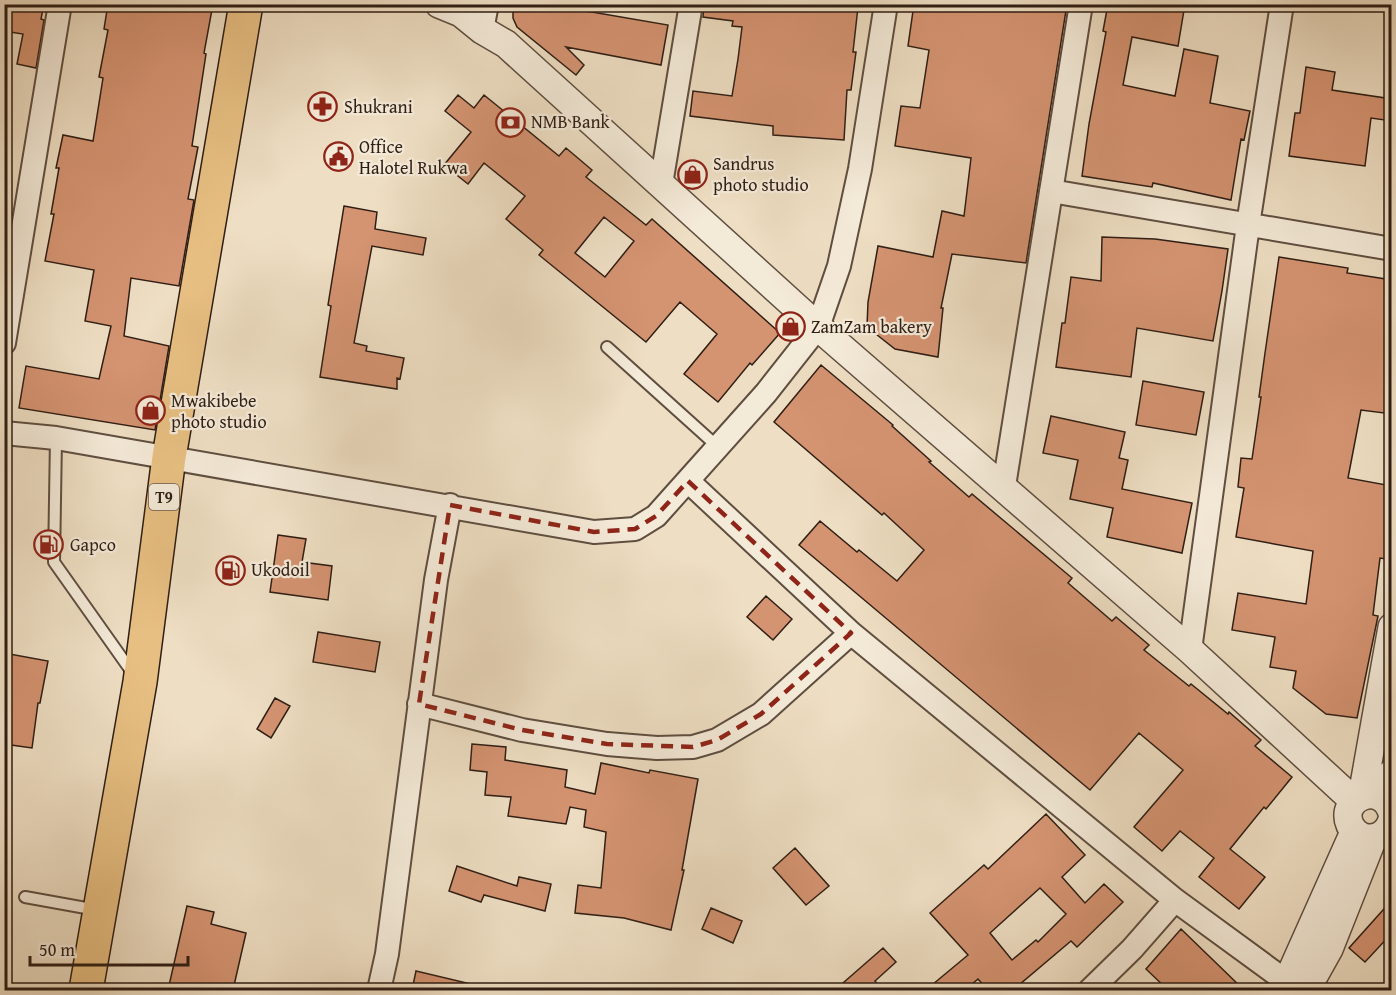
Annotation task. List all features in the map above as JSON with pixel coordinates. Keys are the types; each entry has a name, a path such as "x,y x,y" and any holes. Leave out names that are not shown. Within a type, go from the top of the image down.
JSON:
{"highway":[{"name":"T9","path":"86,990 140,682 170,457 246,4"}],"street":[{"path":"4,343 60,4"},
{"path":"439,4 461,14 484,17 507,44 818,327 1004,486 1190,650 1376,819"},
{"path":"661,184 691,4"},
{"path":"4,434 56,438 450,505 594,532 635,529 656,516 688,481 791,364 818,327 839,266 860,169 886,4"},
{"path":"1004,486 1082,4"},
{"path":"1190,650 1248,225 1282,4"},
{"path":"1051,191 1392,249"},
{"path":"688,481 851,633 1175,900 1293,988 1329,949 1392,773"},
{"path":"379,990 387,954 436,580 450,505"},
{"path":"1376,819 1392,627"},
{"path":"419,704 522,730 607,744 657,748 693,747 717,740 761,714 851,633"},
{"path":"1090,990 1132,949 1175,900"}],"lane":[{"path":"608,347 718,447"},
{"path":"56,438 54,562 140,682"},
{"path":"25,897 100,910"}],"highlighted area":[{"path":"688,481 851,633 761,714 717,740 693,747 607,744 522,730 419,704 450,505 594,532 635,529 656,516"}],"building":[{"path":"4,4 44,4 41,19 44,20 36,68 17,64 23,34 4,31"},
{"path":"108,4 213,4 192,146 198,147 188,199 194,200 179,286 131,278 124,336 169,346 155,430 19,408 26,366 99,379 111,326 85,321 94,270 45,261 54,214 51,214 59,168 56,168 63,135 93,141 103,78 99,77 108,30 104,29"},
{"path":"513,4 592,12 668,25 661,65 566,47 584,65 576,75 517,27 513,18"},
{"path":"704,4 831,4 858,7 853,52 856,52 851,90 847,90 844,140 773,135 773,126 690,116 693,91 732,96 742,27 732,26 733,21 703,17"},
{"path":"914,4 1067,4 1026,263 952,254 941,308 943,308 938,357 895,349 867,327 868,302 878,246 933,257 942,211 964,216 971,158 895,146 901,106 920,108 929,50 908,46"},
{"path":"1108,4 1185,4 1178,46 1132,37 1123,85 1175,96 1184,49 1218,56 1210,103 1250,111 1244,140 1241,139 1231,200 1153,183 1152,187 1082,176 1106,32 1103,31"},
{"path":"1306,67 1335,72 1332,90 1392,99 1392,121 1371,118 1365,166 1289,156 1295,113 1300,113"},
{"path":"458,95 474,108 484,95 559,156 566,148 592,170 586,177 646,225 652,219 780,333 752,365 750,363 718,402 684,374 717,334 680,302 646,342 539,255 543,250 506,219 525,196 484,163 468,184 444,165 471,132 445,111","holes":["604,217 634,241 605,277 575,253"]},
{"path":"344,206 377,212 375,229 426,238 423,255 372,246 354,343 367,346 366,351 404,358 400,379 397,378 397,389 320,377 331,306 328,305"},
{"path":"1102,237 1155,239 1228,249 1213,341 1137,328 1131,377 1056,367 1071,277 1101,281"},
{"path":"1279,257 1348,268 1347,273 1392,280 1392,414 1361,410 1348,478 1392,486 1386,559 1380,558 1373,615 1378,616 1357,718 1326,714 1293,688 1296,671 1270,667 1275,637 1232,630 1238,593 1306,604 1313,551 1236,537 1244,488 1238,487 1241,458 1252,459"},
{"path":"821,365 893,425 931,461 929,462 969,497 972,494 1072,578 1068,583 1112,621 1116,617 1149,645 1144,650 1189,686 1191,684 1228,714 1229,712 1261,740 1255,746 1292,777 1230,849 1265,877 1239,909 1199,877 1214,858 1180,831 1162,851 1134,827 1183,770 1139,733 1090,790 799,545 820,521 897,581 924,550 884,513 882,515 774,422"},
{"path":"1143,381 1204,392 1196,435 1136,425"},
{"path":"1051,416 1125,432 1119,458 1128,460 1122,489 1192,503 1182,553 1107,537 1113,508 1070,499 1078,460 1043,453"},
{"path":"278,535 306,539 302,562 332,566 328,600 270,592"},
{"path":"766,596 792,619 773,640 747,617"},
{"path":"318,632 380,642 375,672 313,662"},
{"path":"4,653 48,661 40,703 38,703 32,748 4,744"},
{"path":"275,698 290,706 271,738 257,729"},
{"path":"472,744 506,747 505,760 567,770 565,787 595,794 601,763 649,773 650,770 698,779 682,870 684,870 671,930 624,918 575,913 578,885 601,888 606,832 584,827 586,810 570,807 566,824 508,816 511,797 485,795 487,772 470,770"},
{"path":"1046,814 1085,855 1062,877 1085,903 1104,884 1123,902 1077,947 1071,941 1013,990 988,990 978,979 965,990 926,990 968,955 930,913 984,865 988,869","holes":["1040,888 1066,914 1038,942 1036,940 1012,960 990,933"]},
{"path":"795,848 829,886 806,905 773,868"},
{"path":"457,866 517,886 519,877 551,884 545,911 484,895 481,902 449,891"},
{"path":"1392,900 1392,933 1365,962 1349,948"},
{"path":"187,906 214,912 211,924 246,933 233,990 168,990"},
{"path":"711,908 742,921 733,943 702,929"},
{"path":"1181,929 1244,990 1168,990 1146,969"},
{"path":"883,948 896,962 875,981 883,990 835,990"},
{"path":"416,971 471,984 470,990 412,990"}],"place":[{"name":"Shukrani","path":"323,107"},
{"name":"NMB Bank","path":"510,122"},
{"name":"Office Halotel Rukwa","path":"338,157"},
{"name":"Sandrus photo studio","path":"692,174"},
{"name":"ZamZam bakery","path":"790,327"},
{"name":"Mwakibebe photo studio","path":"150,411"},
{"name":"Gapco","path":"49,545"},
{"name":"Ukodoil","path":"230,570"}]}
